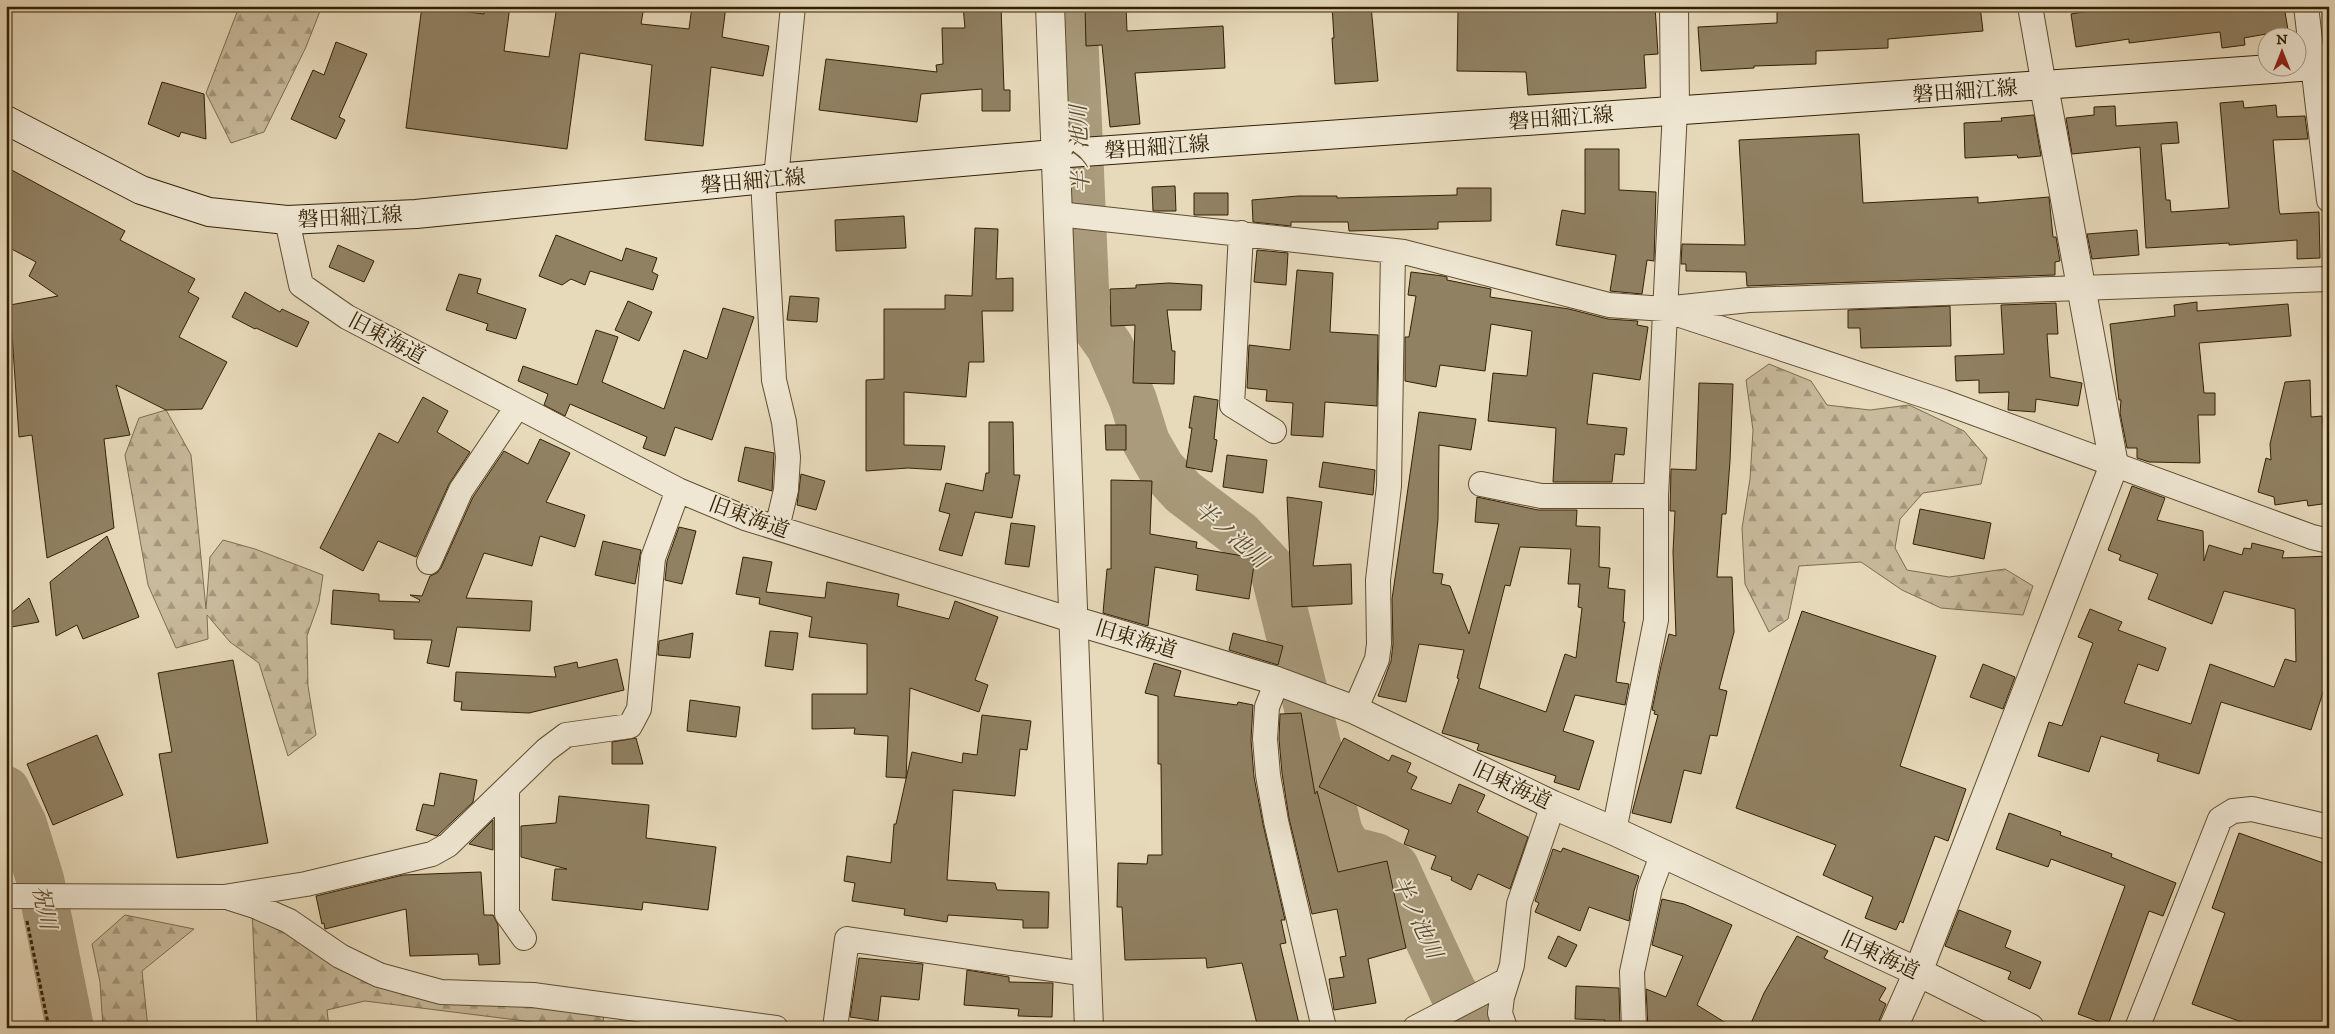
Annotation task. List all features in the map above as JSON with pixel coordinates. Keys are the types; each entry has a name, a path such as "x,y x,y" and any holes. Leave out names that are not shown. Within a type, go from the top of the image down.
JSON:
{"street":[{"path":"777,528 786,490 788,457 784,422 774,380 769,179 793,6"},
{"path":"1050,6 1054,154 1058,214 1089,1028"},
{"path":"1614,831 1656,620 1656,496 1675,110 1674,6"},
{"path":"1893,1028 1918,972 2114,465 2030,6"},
{"path":"2306,6 2321,66 2329,200"},
{"name":"磐田細江線","path":"6,120 141,190 209,212 287,220 416,214 769,179 1054,154 2321,66"},
{"path":"1058,214 1393,251 1609,305 1664,309 1749,300 2329,279"},
{"name":"旧東海道","path":"287,220 301,285 347,317 678,490 745,518 1072,620 1276,681 1355,710 1553,805 1663,853 1918,972 2030,1028"},
{"path":"1241,233 1232,405 1274,431"},
{"path":"1355,710 1377,658 1380,644 1379,565 1389,486 1393,251"},
{"path":"1664,309 1944,402 2312,537 2329,541"},
{"path":"428,562 460,490 517,407"},
{"path":"1481,484 1541,496 1656,496"},
{"path":"14,896 224,896 306,884 432,854 448,845 546,750 566,735 630,726 640,709 653,558 678,490"},
{"path":"1276,681 1267,707 1265,739 1268,775 1276,821 1324,1028"},
{"path":"507,788 507,914 524,938"},
{"path":"1504,1028 1500,1013 1512,965 1519,904 1553,805"},
{"path":"2136,1028 2220,819 2233,811 2252,809 2329,827"},
{"path":"1634,1028 1632,972 1650,888 1663,853"},
{"path":"224,896 255,906 288,921 340,956 379,976 441,992 533,995 776,1028"},
{"path":"835,1028 847,939 1086,974"},
{"path":"1415,1028 1507,980"}],"path":[{"path":"14,896 49,1028"}],"green space":[{"path":"6,6 127,6 6,11"},
{"path":"223,6 322,6 306,47 264,132 231,143 206,93 239,7"},
{"path":"1769,364 1811,381 1827,405 1870,410 1909,405 1964,431 1987,458 1981,484 1923,493 1900,519 1895,548 1907,570 1949,577 2005,569 2033,586 2023,615 1941,608 1902,590 1861,562 1799,566 1788,619 1769,632 1745,584 1742,528 1750,479 1753,430 1746,380"},
{"path":"166,410 191,455 206,609 210,557 223,540 255,549 323,575 319,602 307,636 308,686 316,735 288,756 259,663 230,642 207,615 208,639 176,648 148,585 125,455 139,418"},
{"path":"252,908 340,956 441,984 605,1010 602,1028 581,1028 365,1001 327,1010 329,1028 257,1028"},
{"path":"125,915 194,929 142,971 148,1028 103,1028 100,982 92,944"}],"building":[{"path":"422,6 484,14 484,6 510,6 504,51 549,57 557,6 644,6 641,24 689,29 692,6 726,6 722,37 769,46 763,76 711,67 703,146 645,140 652,65 580,53 567,149 406,128"},
{"path":"963,6 1001,6 1004,90 1010,90 1010,111 982,111 982,89 921,94 917,122 819,110 826,59 937,72 936,65 943,64 942,28 965,28"},
{"path":"1085,6 1126,6 1127,31 1223,26 1225,68 1135,73 1140,124 1110,127 1102,45 1086,46"},
{"path":"1332,6 1371,6 1378,81 1335,84"},
{"path":"1466,6 1655,6 1658,54 1644,55 1646,88 1528,95 1526,72 1457,71 1458,10 1466,10"},
{"path":"1777,6 1980,6 1983,31 1888,39 1888,48 1816,51 1816,64 1754,66 1754,68 1701,71 1698,27 1777,23"},
{"path":"2117,6 2284,6 2288,28 2258,28 2258,35 2244,38 2245,45 2222,48 2220,32 2129,43 2129,39 2076,47 2071,14"},
{"path":"336,42 367,54 339,117 345,120 336,139 291,119 313,70 324,75"},
{"path":"162,82 204,94 206,139 181,132 179,137 148,124"},
{"path":"2243,101 2244,108 2276,105 2277,117 2305,116 2308,139 2273,140 2279,210 2280,214 2319,212 2320,258 2297,259 2297,240 2146,248 2140,147 2072,154 2066,118 2094,115 2094,107 2115,106 2116,126 2177,122 2179,143 2161,144 2166,200 2170,200 2171,212 2229,208 2220,103"},
{"path":"2034,115 2041,156 2018,158 2017,155 1965,158 1964,123 2002,121 2001,118"},
{"path":"1859,134 1863,203 1978,197 1978,203 2049,197 2053,237 2056,237 2060,261 2055,262 2055,275 1747,286 1746,272 1686,271 1686,264 1681,264 1682,244 1745,245 1739,140"},
{"path":"1585,149 1619,149 1619,190 1656,192 1654,261 1647,260 1642,294 1610,291 1616,255 1556,245 1562,210 1585,214"},
{"path":"6,167 125,231 120,240 195,279 188,292 199,298 179,337 227,362 202,409 166,410 116,385 130,435 104,439 114,528 47,558 32,435 19,437 10,305 58,296 29,276 36,262 6,246"},
{"path":"1175,186 1176,211 1153,211 1152,187"},
{"path":"1457,188 1491,188 1491,221 1438,222 1438,229 1349,231 1348,222 1291,222 1291,226 1253,222 1252,200 1298,196 1337,196 1337,198 1457,195"},
{"path":"1194,193 1228,193 1228,215 1194,215"},
{"path":"904,216 906,248 836,251 835,220"},
{"path":"975,228 998,229 996,279 1013,278 1013,311 982,311 984,362 969,362 966,397 904,392 904,445 945,446 941,470 908,468 866,471 866,380 884,379 884,309 945,309 945,295 972,296"},
{"path":"2137,230 2139,255 2092,259 2087,234"},
{"path":"556,235 622,261 626,248 657,258 652,272 658,275 653,290 590,271 585,285 571,279 562,285 539,276"},
{"path":"338,245 374,261 364,282 329,267"},
{"path":"1257,250 1288,253 1286,285 1254,282"},
{"path":"1297,270 1333,273 1330,332 1378,335 1377,406 1325,402 1323,437 1291,435 1293,403 1266,401 1267,390 1247,388 1249,345 1290,350"},
{"path":"1411,272 1443,276 1447,277 1447,280 1491,289 1490,297 1569,309 1608,319 1638,321 1637,325 1648,327 1640,380 1593,373 1587,424 1627,428 1624,455 1615,454 1612,482 1553,482 1556,428 1488,421 1493,373 1527,376 1532,331 1491,324 1485,371 1440,365 1436,387 1405,381 1405,337 1409,337 1416,296 1408,295"},
{"path":"459,274 481,279 477,293 526,309 516,339 486,330 488,324 446,310"},
{"path":"1169,283 1202,285 1201,310 1167,310 1172,351 1175,351 1174,384 1133,383 1135,325 1111,326 1110,289 1136,288 1136,285"},
{"path":"245,292 280,312 282,309 309,322 297,347 232,317"},
{"path":"790,296 819,298 817,322 787,320"},
{"path":"628,301 652,312 639,341 615,330"},
{"path":"2197,302 2197,311 2288,304 2291,336 2199,343 2204,393 2215,393 2215,415 2198,415 2200,463 2149,462 2137,458 2137,448 2127,448 2120,413 2121,400 2119,400 2110,324 2175,316 2174,305"},
{"path":"2056,303 2058,334 2047,334 2050,377 2082,383 2078,406 2036,399 2035,412 2008,410 2009,392 1979,393 1979,380 1956,381 1955,356 2004,354 2001,305"},
{"path":"1950,306 1951,346 1861,348 1860,328 1848,328 1848,310"},
{"path":"723,308 754,317 712,440 675,427 665,456 643,448 647,437 570,404 565,416 544,405 548,394 518,381 523,366 577,385 596,330 618,337 602,382 664,409 684,350 707,359"},
{"path":"2310,380 2311,417 2322,416 2329,465 2329,503 2308,506 2307,500 2275,505 2274,497 2258,492 2266,458 2271,460 2270,444 2285,382"},
{"path":"1699,383 1733,384 1726,514 1722,514 1717,577 1732,577 1734,632 1719,689 1727,691 1717,736 1710,735 1701,774 1684,770 1671,823 1632,813 1658,715 1654,714 1655,711 1652,710 1661,666 1669,634 1676,636 1673,552 1675,511 1670,511 1671,469 1696,470"},
{"path":"1194,396 1218,400 1214,439 1217,440 1212,472 1186,467 1192,428 1189,428"},
{"path":"423,397 448,411 437,432 470,452 449,484 416,557 378,541 363,571 320,548 379,433 398,443"},
{"path":"1419,412 1476,419 1471,450 1439,445 1438,519 1433,573 1443,574 1441,584 1450,586 1469,634 1499,524 1475,522 1477,497 1538,510 1577,510 1576,526 1600,527 1599,567 1610,568 1608,588 1625,590 1623,622 1625,622 1616,682 1629,684 1625,705 1575,695 1563,731 1594,741 1579,790 1554,782 1556,776 1477,750 1479,744 1442,733 1459,679 1457,678 1464,650 1419,644 1406,702 1378,696 1391,661 1393,644 1392,599","holes":["1520,547 1571,549 1568,584 1580,584 1578,607 1582,608 1576,658 1565,654 1546,712 1479,688 1505,585 1510,586"]},
{"path":"989,422 1013,422 1014,475 1020,475 1012,518 975,512 962,556 939,550 950,514 939,511 946,483 983,491 986,473 989,473"},
{"path":"1105,425 1126,425 1126,450 1106,450"},
{"path":"540,439 570,453 546,502 585,515 575,547 540,536 532,566 484,553 466,598 532,601 530,631 457,627 449,667 427,663 432,640 394,639 394,630 331,624 333,590 379,594 379,601 419,602 420,600 410,595 422,596 430,576 437,573 441,568 473,497 504,451 528,464"},
{"path":"745,447 774,453 772,491 738,481"},
{"path":"1227,455 1267,460 1263,493 1223,487"},
{"path":"1323,462 1375,470 1373,495 1319,487"},
{"path":"801,474 825,481 816,510 797,505"},
{"path":"1111,480 1152,481 1150,534 1197,542 1196,548 1255,558 1249,599 1196,590 1198,575 1155,567 1148,626 1103,613 1107,569 1111,569"},
{"path":"2132,486 2165,498 2157,520 2203,531 2204,561 2209,545 2242,555 2244,548 2251,549 2252,543 2284,551 2282,558 2329,556 2329,673 2311,730 2221,702 2199,774 2157,761 2159,754 2101,736 2089,772 2038,756 2049,722 2062,726 2093,643 2078,637 2090,609 2122,622 2118,630 2166,648 2158,671 2138,664 2124,703 2191,724 2210,664 2274,687 2285,659 2296,662 2295,609 2224,591 2212,624 2148,599 2158,574 2119,560 2121,555 2108,550"},
{"path":"1287,497 1322,502 1313,566 1351,564 1352,604 1292,607"},
{"path":"1920,509 1991,523 1984,559 1913,544"},
{"path":"1011,523 1035,526 1029,567 1005,564"},
{"path":"679,527 696,531 682,584 665,580 667,561"},
{"path":"107,536 139,617 83,639 77,625 56,636 50,582"},
{"path":"603,541 641,550 635,584 595,575"},
{"path":"743,557 772,562 766,592 825,598 827,582 899,594 897,606 949,619 955,601 998,617 975,680 988,685 979,712 910,688 906,778 886,777 888,736 854,734 855,728 812,729 812,694 867,694 867,644 809,637 812,617 759,604 760,598 736,594"},
{"path":"29,598 39,622 6,628 6,617"},
{"path":"1802,611 1936,656 1900,766 1966,789 1948,841 1935,836 1903,923 1900,921 1896,930 1865,918 1873,897 1823,875 1836,845 1736,808"},
{"path":"770,631 798,633 793,670 765,666"},
{"path":"693,633 690,658 658,655 659,641"},
{"path":"1233,633 1283,646 1278,665 1229,650"},
{"path":"617,659 624,690 529,713 461,710 462,702 454,701 456,672 556,677 554,667 577,662 578,668"},
{"path":"233,660 268,843 177,858 159,754 172,752 158,673"},
{"path":"1154,663 1181,671 1174,696 1237,705 1238,702 1253,705 1251,740 1254,777 1285,920 1281,920 1286,943 1280,944 1300,1028 1258,1028 1242,963 1207,968 1206,958 1125,960 1122,907 1117,907 1118,863 1147,864 1148,855 1162,855 1161,764 1158,764 1158,696 1145,693"},
{"path":"1983,664 2015,677 2003,709 1970,697"},
{"path":"690,700 740,707 736,737 687,731"},
{"path":"1301,713 1315,794 1317,791 1338,872 1387,861 1406,948 1368,959 1376,1003 1334,1010 1329,979 1344,977 1340,957 1346,956 1337,909 1312,914 1289,818 1282,773 1279,739 1280,714"},
{"path":"982,715 1031,721 1027,750 1020,749 1015,796 953,790 947,880 995,883 997,890 1049,892 1048,928 1023,928 1023,920 948,915 947,922 904,915 905,909 852,901 855,883 844,881 847,856 891,863 894,824 896,824 912,752 962,763 963,753 977,755"},
{"path":"97,735 123,795 53,825 27,764"},
{"path":"636,738 643,764 612,764 612,742"},
{"path":"1344,738 1389,761 1392,755 1411,763 1407,772 1417,777 1411,789 1451,804 1459,784 1485,795 1477,812 1528,837 1510,889 1478,874 1471,890 1451,880 1452,877 1431,869 1436,856 1404,844 1409,830 1319,787"},
{"path":"440,773 477,780 473,802 437,836 416,830 423,804 434,806"},
{"path":"559,796 649,805 646,838 716,847 708,910 643,902 642,910 552,900 555,869 567,869 521,857 521,826 556,823"},
{"path":"2009,813 2061,832 2060,835 2112,854 2111,857 2176,883 2163,916 2149,911 2108,1025 2078,1014 2125,886 2051,859 2048,867 1996,849"},
{"path":"493,820 493,850 469,844"},
{"path":"2239,833 2329,865 2329,944 2323,961 2329,963 2329,1028 2258,1028 2192,1004 2225,913 2212,908"},
{"path":"1563,848 1639,876 1634,891 1629,921 1589,907 1580,931 1535,912 1539,903 1535,901 1553,849 1561,852"},
{"path":"481,872 484,915 493,915 498,925 500,964 479,965 478,954 410,956 406,909 325,929 324,923 322,924 316,896 403,875"},
{"path":"1662,899 1684,904 1732,925 1697,1005 1734,1028 1648,1028 1646,989 1666,997 1683,956 1652,945"},
{"path":"1959,910 2011,931 2005,947 2041,962 2030,989 2008,979 2011,972 1945,946"},
{"path":"1558,936 1577,945 1566,967 1548,958"},
{"path":"1797,936 1828,951 1824,958 1886,988 1879,1000 1886,1004 1876,1028 1749,1028 1764,993"},
{"path":"859,958 923,964 919,1000 881,996 878,1021 850,1017"},
{"path":"967,970 1009,977 1009,982 1053,983 1052,1017 1018,1016 1019,1009 964,1005"},
{"path":"1576,986 1619,988 1620,1028 1604,1028 1605,1020 1575,1019"}],"waterway":[{"name":"半ノ池川","path":"1073,6 1086,313 1110,347 1133,400 1146,442 1161,468 1183,492 1240,535 1274,571 1339,833 1349,850 1376,857 1395,867 1453,992 1481,1028"},
{"name":"祝川","path":"6,790 23,824 40,879 70,1028"}]}
